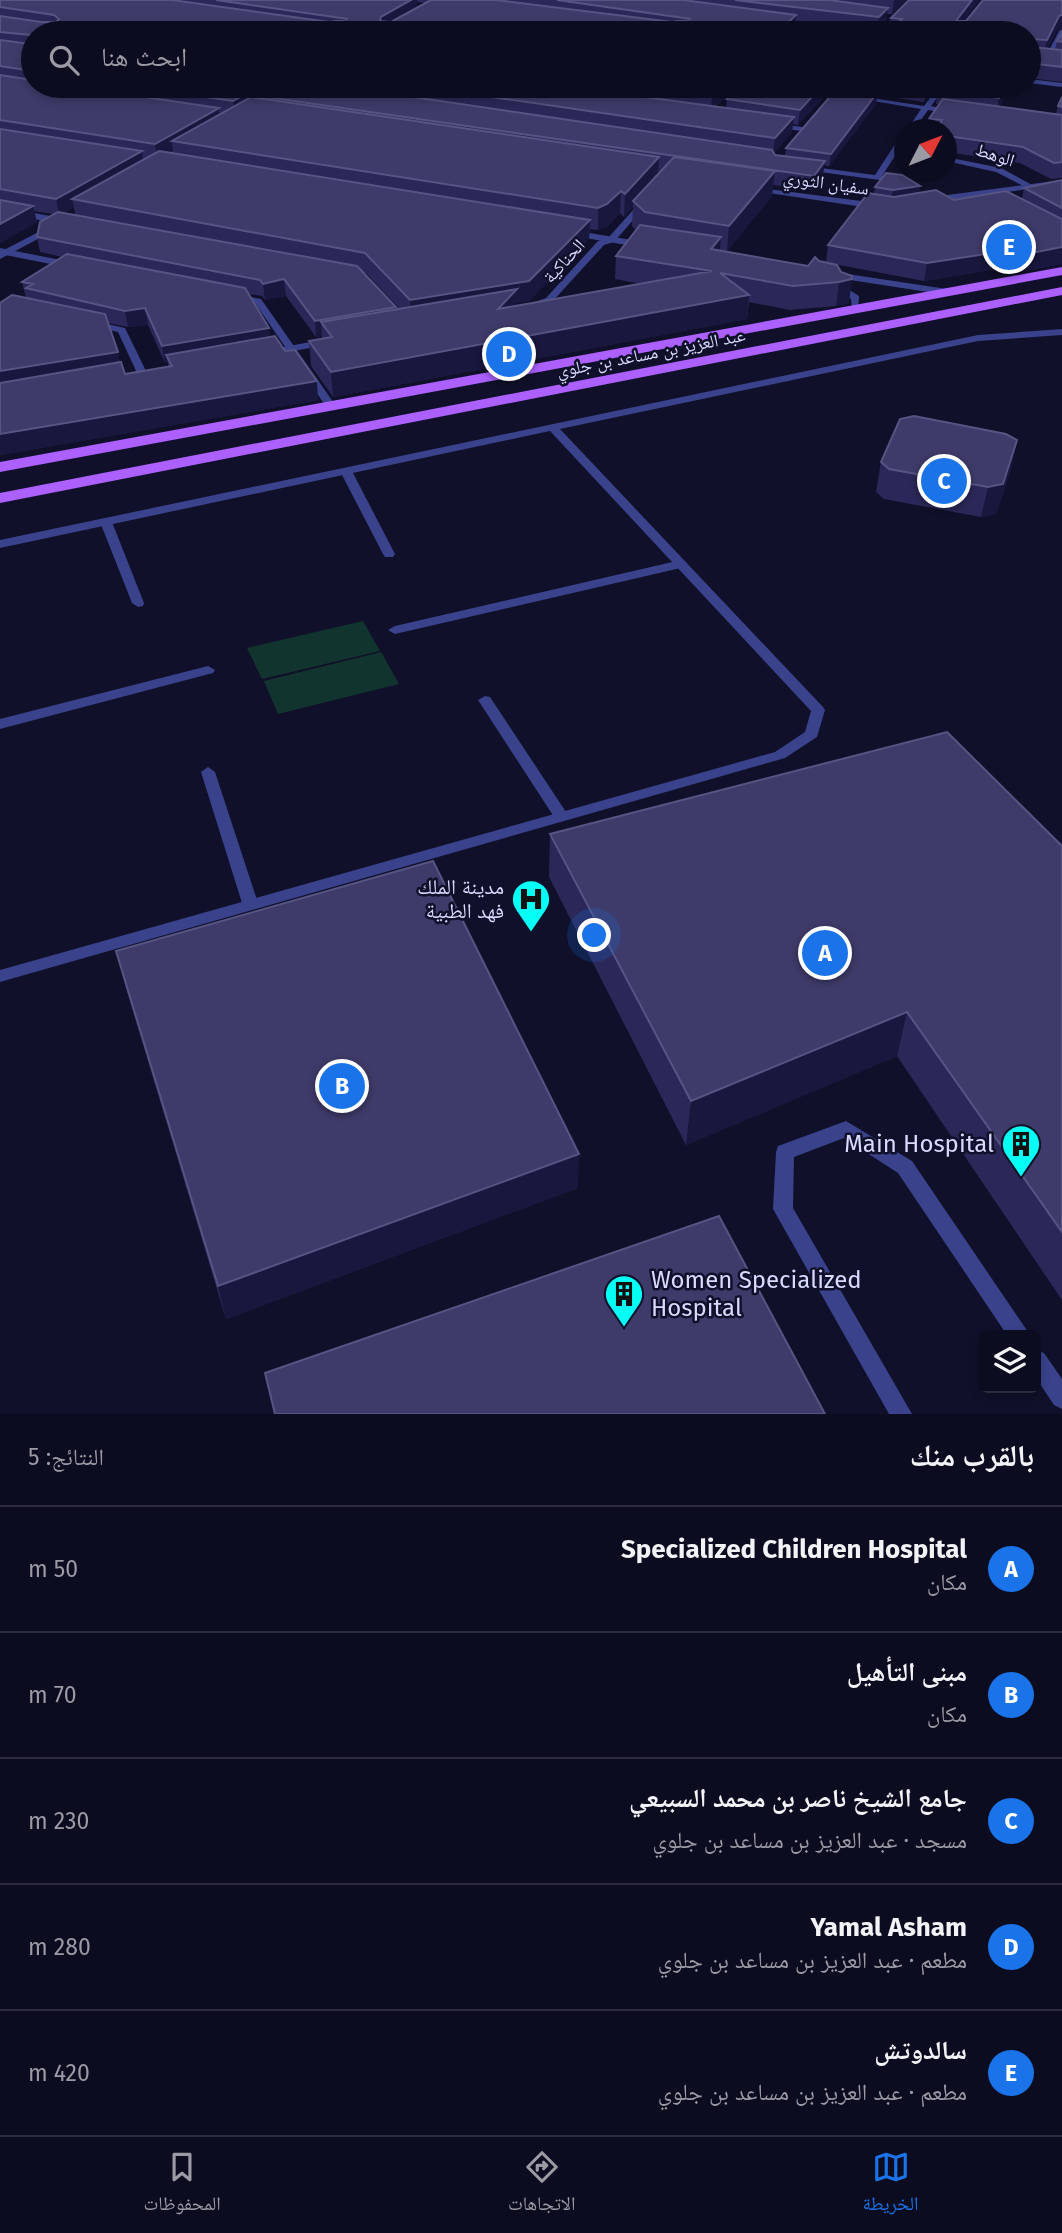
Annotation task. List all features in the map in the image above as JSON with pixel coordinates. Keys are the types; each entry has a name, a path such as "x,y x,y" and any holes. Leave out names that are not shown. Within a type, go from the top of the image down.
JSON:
{"main road":[{"name":"عبد العزيز بن مساعد بن جلوي","path":"0,467 1062,271"},
{"name":"عبد العزيز بن مساعد بن جلوي","path":"0,498 1062,291"}],"street":[{"path":"895,21 913,0"},
{"path":"883,17 897,19"},
{"path":"763,20 771,21"},
{"path":"1041,58 1050,59 1061,34"},
{"path":"1041,82 1062,85"},
{"path":"860,98 967,114"},
{"path":"918,119 933,98"},
{"path":"794,139 810,120"},
{"path":"764,124 802,129"},
{"path":"877,178 894,152"},
{"name":"الوهط","path":"957,161 998,170 1032,187"},
{"path":"790,166 894,181"},
{"path":"923,198 934,200 989,194 1062,182"},
{"name":"سفيان الثوري","path":"747,187 891,208"},
{"name":"الحناكية","path":"525,307 549,300 601,243 611,240 652,194"},
{"path":"989,194 1001,201"},
{"path":"0,210 63,222"},
{"path":"2,253 63,222 76,219"},
{"path":"556,231 652,246"},
{"path":"2,253 86,268"},
{"path":"855,309 856,298 828,278 947,292"},
{"path":"218,293 258,301 331,406"},
{"path":"82,321 122,330 142,373"},
{"path":"0,544 978,338 1062,332"},
{"path":"250,356 342,339"},
{"path":"129,375 156,371"},
{"path":"0,976 780,755 812,734 818,710 553,428"},
{"path":"346,473 389,554"},
{"path":"106,522 138,603"},
{"path":"395,630 681,564"},
{"path":"0,724 208,670"},
{"path":"485,700 561,816"},
{"path":"208,772 250,903"},
{"path":"901,1414 783,1209 785,1152 846,1129 905,1167 1016,1330"},
{"path":"1041,1367 1062,1398"}],"green space":[{"path":"363,621 380,651 262,679 247,648"},
{"path":"381,652 399,684 278,714 264,681"}],"building":[{"path":"0,0 172,0 322,21 57,21 59,19 54,15 0,7"},
{"path":"216,0 411,0 381,17 380,21 335,21 348,19"},
{"path":"431,0 496,0 664,21 393,21"},
{"path":"557,0 683,0 796,15 790,21 678,21 691,19"},
{"path":"735,0 829,0 888,8 879,17"},
{"path":"909,0 972,0 956,21 900,21 902,19 891,18"},
{"path":"983,0 1062,0 1062,15 1047,40 1041,40 1041,21 966,21"},
{"path":"0,16 34,21 21,21 21,34 0,32"},
{"path":"0,40 21,43 21,69 0,66"},
{"path":"1041,48 1062,50 1062,67 1041,64"},
{"path":"0,75 21,78 21,98 151,98 219,108 155,144 0,120"},
{"path":"213,98 238,98 233,101"},
{"path":"249,98 258,98 659,157 625,194 621,191 607,204 598,208 172,141"},
{"path":"273,98 419,98 772,150 775,155 825,161 814,176"},
{"path":"499,98 652,98 794,117 775,138"},
{"path":"728,98 811,98 800,110"},
{"path":"829,98 873,98 831,154 786,148"},
{"path":"943,99 1062,115 1062,162 1054,163 1023,147 957,137 957,119 929,119"},
{"path":"0,129 142,151 56,199 0,189"},
{"path":"159,151 590,220 529,281 410,300 365,253 72,199"},
{"path":"674,157 775,171 729,226 645,212 633,201"},
{"path":"886,173 894,174 894,182 913,182 920,186 893,190 875,187"},
{"path":"1062,180 1062,208 1024,188"},
{"path":"936,190 954,200 1006,191 1062,219 1062,247 1021,255 1012,250 927,263 828,245 868,193 894,197"},
{"path":"0,200 33,206 0,224"},
{"path":"58,212 357,266 396,307 315,321 284,279 263,284 260,280 37,237 40,222"},
{"path":"640,225 721,237 711,249 808,266 815,257 819,261 837,265 841,272 852,276 852,279 793,286 720,273 749,295 331,372 309,341 332,337 321,322 517,289 498,309 712,271 616,256"},
{"path":"67,254 245,288 269,328 162,346 145,308 125,311 26,288 33,284 22,282"},
{"path":"12,295 105,314 118,352 0,371 0,303"},
{"path":"275,336 285,351 295,350 317,381 0,434 0,383 121,362 125,374 172,366 166,355"},
{"path":"914,416 1006,434 1017,440 1003,484 988,487 889,469 881,462 900,419"},
{"path":"947,732 1062,846 1062,1232 907,1012 691,1101 550,834"},
{"path":"433,861 579,1154 218,1286 116,951"},
{"name":"Women Specialized Hospital","path":"719,1216 825,1414 275,1414 265,1373"}],"place":[{"name":"سالدوتش","path":"1009,247"},
{"name":"Yamal Asham","path":"509,354"},
{"name":"جامع الشيخ ناصر بن محمد السبيعي","path":"944,481"},
{"name":"مدينة الملك فهد الطبية","path":"531,933"},
{"name":"Specialized Children Hospital","path":"825,953"},
{"name":"مبنى التأهيل","path":"342,1086"},
{"name":"Main Hospital","path":"1021,1178"},
{"name":"Women Specialized Hospital","path":"624,1328"}]}
